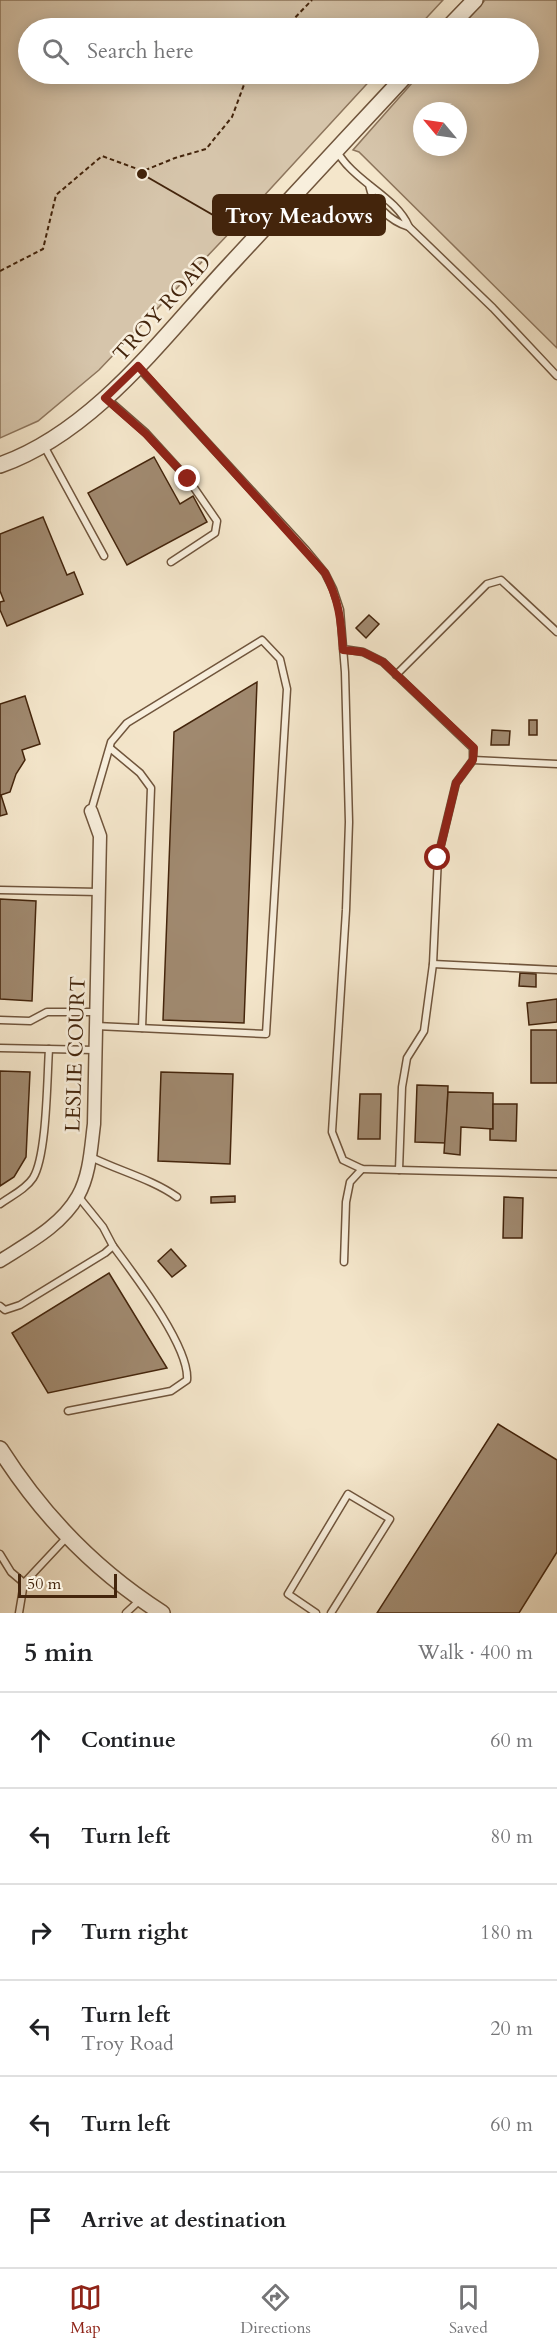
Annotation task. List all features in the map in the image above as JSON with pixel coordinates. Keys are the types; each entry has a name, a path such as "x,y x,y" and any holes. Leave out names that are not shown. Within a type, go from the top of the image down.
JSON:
{"street":[{"path":"457,18 474,0"},
{"name":"TROY ROAD","path":"0,465 18,459 43,444 105,398 138,366 398,84"},
{"name":"LESLIE COURT","path":"0,1261 51,1227 78,1196 90,1157 94,1124 100,836 91,811"},
{"path":"0,1449 36,1502 68,1536 105,1571 162,1613"}],"lane":[{"path":"336,151 348,167 405,218 409,227"},
{"path":"369,185 372,199 390,218 409,227 493,308 557,376"},
{"path":"138,366 325,573 340,610 350,822 332,1131 343,1160 362,1169 557,1174"},
{"path":"105,398 146,434 188,479 217,521 215,533 171,562"},
{"path":"43,444 104,556"},
{"path":"396,675 487,584 501,580 557,632"},
{"path":"91,811 111,742 127,723 262,640 280,659 287,688 266,1034 96,1026"},
{"path":"343,650 363,652 383,662 474,748 473,760 456,783 438,858 433,964 424,1030 407,1058 402,1087 399,1170"},
{"path":"110,748 140,772 151,788 142,1029"},
{"path":"473,760 557,764"},
{"path":"0,890 99,892"},
{"path":"433,964 557,970"},
{"path":"0,1020 30,1022 47,1012 96,1012"},
{"path":"0,1048 95,1050"},
{"path":"0,1204 33,1179 41,1157 49,1049"},
{"path":"90,1157 162,1186 177,1197"},
{"path":"344,1262 346,1202 350,1182 362,1169"},
{"path":"68,1411 171,1390 187,1380 188,1373 181,1350 138,1278 113,1246 103,1227 78,1196"},
{"path":"0,1306 5,1310 20,1305 113,1246"},
{"path":"316,1613 288,1594 348,1494 390,1519 331,1613"},
{"path":"19,1613 24,1583 68,1536"},
{"path":"0,1554 11,1572 24,1583"},
{"path":"126,1613 141,1599"}],"path":[{"path":"295,18 312,0"},
{"path":"0,272 43,249 56,195 102,156 143,171 206,149 232,117 244,84"}],"shaded area":[{"path":"0,0 443,0 426,18 18,18 18,84 367,84 99,370 38,421 0,438"},
{"path":"485,0 557,0 557,348 359,152 353,150 411,84 539,84 539,18 469,18"}],"building":[{"path":"154,457 180,504 193,496 207,522 127,565 88,493"},
{"path":"43,517 67,575 74,572 83,594 7,626 0,610 0,602 4,601 0,591 0,534"},
{"path":"369,615 379,624 366,638 356,628"},
{"path":"257,682 244,1023 163,1020 174,732"},
{"path":"25,696 40,744 22,750 25,760 16,774 10,792 1,795 7,814 0,816 0,704"},
{"path":"529,720 537,720 537,735 529,735"},
{"path":"492,730 510,731 509,745 491,745"},
{"path":"0,899 36,901 32,1001 0,999"},
{"path":"520,973 536,974 536,987 519,986"},
{"path":"557,999 557,1022 529,1025 527,1003"},
{"path":"531,1030 557,1030 557,1083 531,1083"},
{"path":"0,1071 30,1072 26,1157 14,1177 0,1186"},
{"path":"161,1072 233,1074 230,1164 158,1161"},
{"path":"417,1085 448,1086 446,1143 415,1142"},
{"path":"448,1092 493,1093 493,1129 461,1127 460,1155 444,1153"},
{"path":"360,1094 381,1094 380,1139 358,1139"},
{"path":"493,1104 517,1104 516,1141 490,1140 490,1129 493,1129"},
{"path":"235,1196 235,1202 211,1203 211,1197"},
{"path":"504,1197 523,1198 522,1238 503,1238"},
{"path":"171,1249 186,1266 172,1277 158,1261"},
{"path":"109,1273 167,1368 48,1393 12,1333"},
{"path":"498,1424 557,1460 557,1552 519,1613 377,1613"}],"place":[{"name":"Troy Meadows","path":"142,174"}],"route":[{"path":"188,479 146,434 105,398 138,366 325,573 340,610 343,650 363,652 383,662 474,748 473,760 456,783 438,858"}]}
